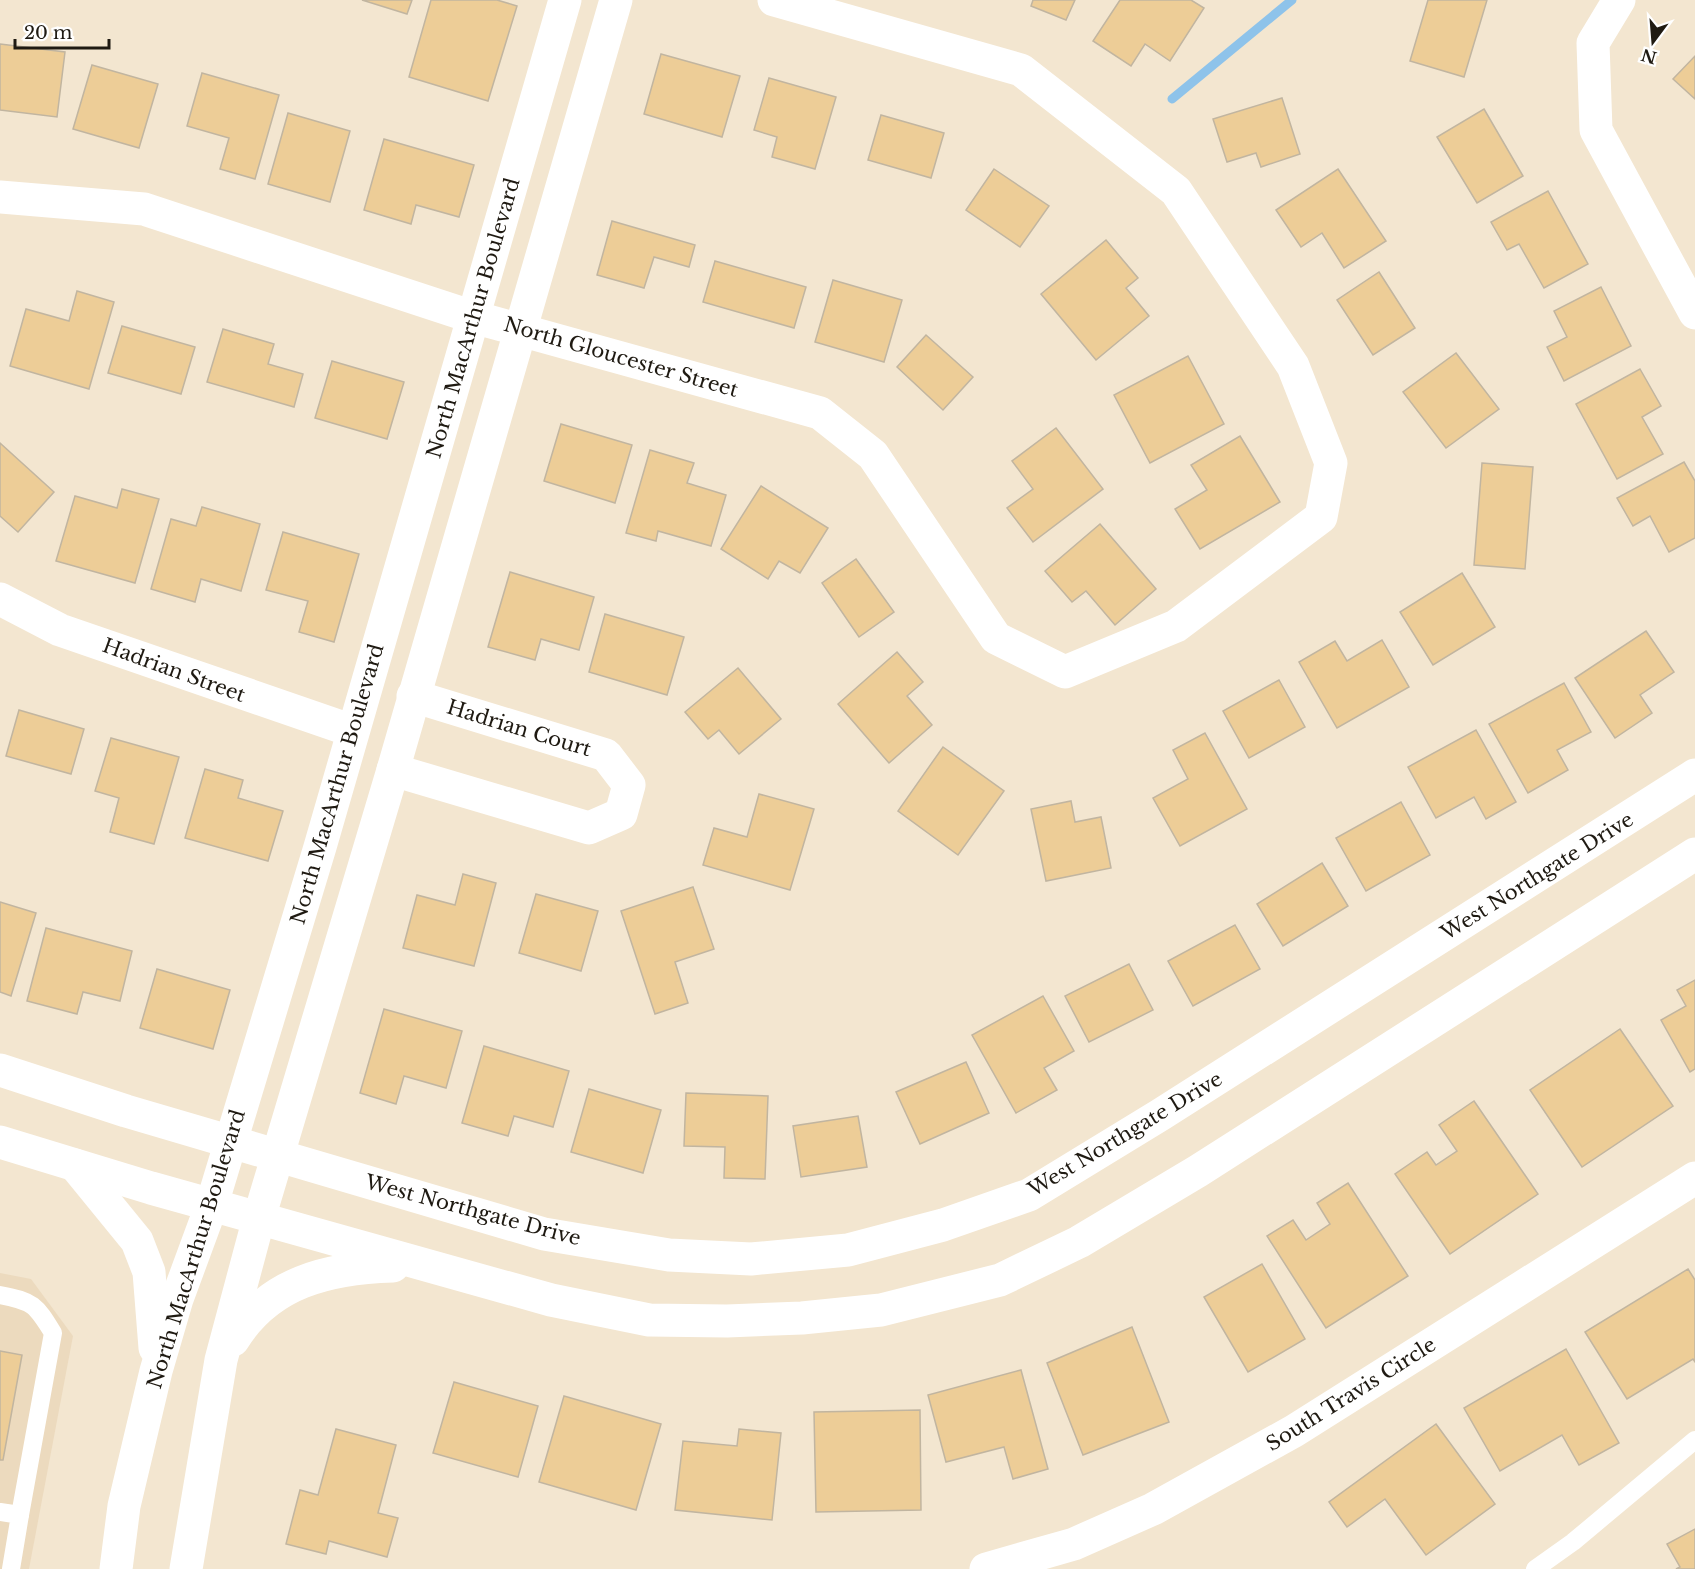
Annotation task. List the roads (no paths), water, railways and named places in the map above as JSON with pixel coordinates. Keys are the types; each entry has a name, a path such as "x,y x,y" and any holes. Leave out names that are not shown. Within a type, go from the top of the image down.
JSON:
{"main road":[{"name":"North MacArthur Boulevard","path":"116,1569 124,1506 156,1371 177,1299 212,1204 353,731 565,0"},
{"path":"186,1569 221,1360 259,1218 397,756 616,0"},
{"name":"North Gloucester Street","path":"0,197 144,209 473,317 520,328 820,413 873,455 996,638 1065,672 1176,626 1321,517 1331,463 1293,366 1176,191 1021,70 774,0"},
{"path":"1619,0 1593,43 1596,130 1695,313"},
{"name":"Hadrian Street","path":"0,599 60,630 353,731 397,756"},
{"name":"Hadrian Court","path":"397,756 589,828 621,814 629,785 606,755 413,696"},
{"name":"West Northgate Drive","path":"0,1070 544,1234 654,1254 751,1259 849,1250 943,1225 1029,1195 1160,1115 1695,775"},
{"path":"0,1142 551,1300 660,1320 727,1322 802,1318 881,1310 1000,1280 1079,1242 1198,1170 1695,854"},
{"path":"75,1164 137,1240 149,1272 156,1371"},
{"name":"South Travis Circle","path":"986,1569 1079,1556 1153,1509 1294,1431 1695,1178"},
{"path":"221,1360 242,1326 260,1305 310,1278 351,1268 424,1265"}],"lane":[{"path":"0,1295 37,1306 53,1333 10,1569"},
{"path":"1535,1569 1573,1542 1695,1440"},
{"path":"0,1512 20,1515"}],"waterway":[{"path":"1172,99 1292,0"}]}
